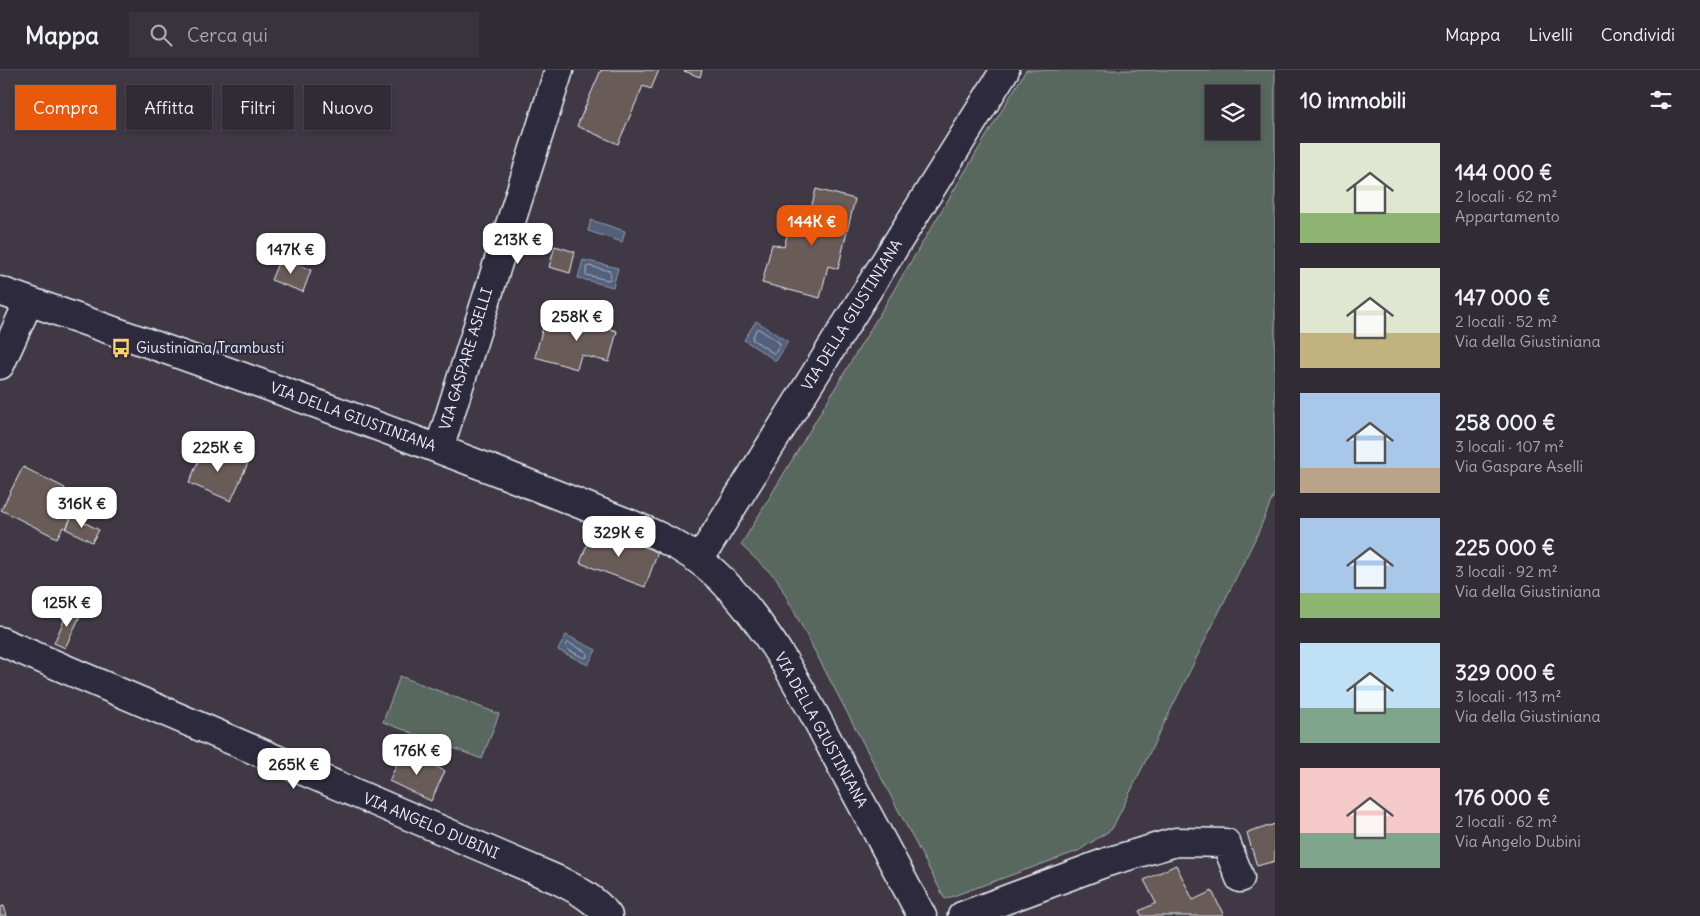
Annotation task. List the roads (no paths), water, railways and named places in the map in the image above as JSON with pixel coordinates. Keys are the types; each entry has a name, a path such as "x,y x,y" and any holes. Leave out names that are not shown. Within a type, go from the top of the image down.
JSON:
{"street":[{"name":"VIA GASPARE ASELLI","path":"439,449 559,70"},
{"name":"VIA DELLA GIUSTINIANA","path":"699,560 1005,70"},
{"name":"VIA DELLA GIUSTINIANA","path":"0,291 232,372 439,449 626,522 663,539 699,560 717,575 741,600 767,634 799,687 922,916"},
{"path":"0,365 29,301"},
{"name":"VIA ANGELO DUBINI","path":"0,641 558,880 592,900 608,916"},
{"path":"962,916 1107,862 1176,842 1226,843 1240,878"}],"water":[{"path":"591,220 625,231 622,242 588,231"},
{"path":"583,260 618,268 613,287 578,278"},
{"path":"756,321 788,342 776,361 744,340"},
{"path":"566,635 596,650 588,665 558,650"}],"place":[{"name":"Giustiniana/Trambusti","path":"121,348"}]}
